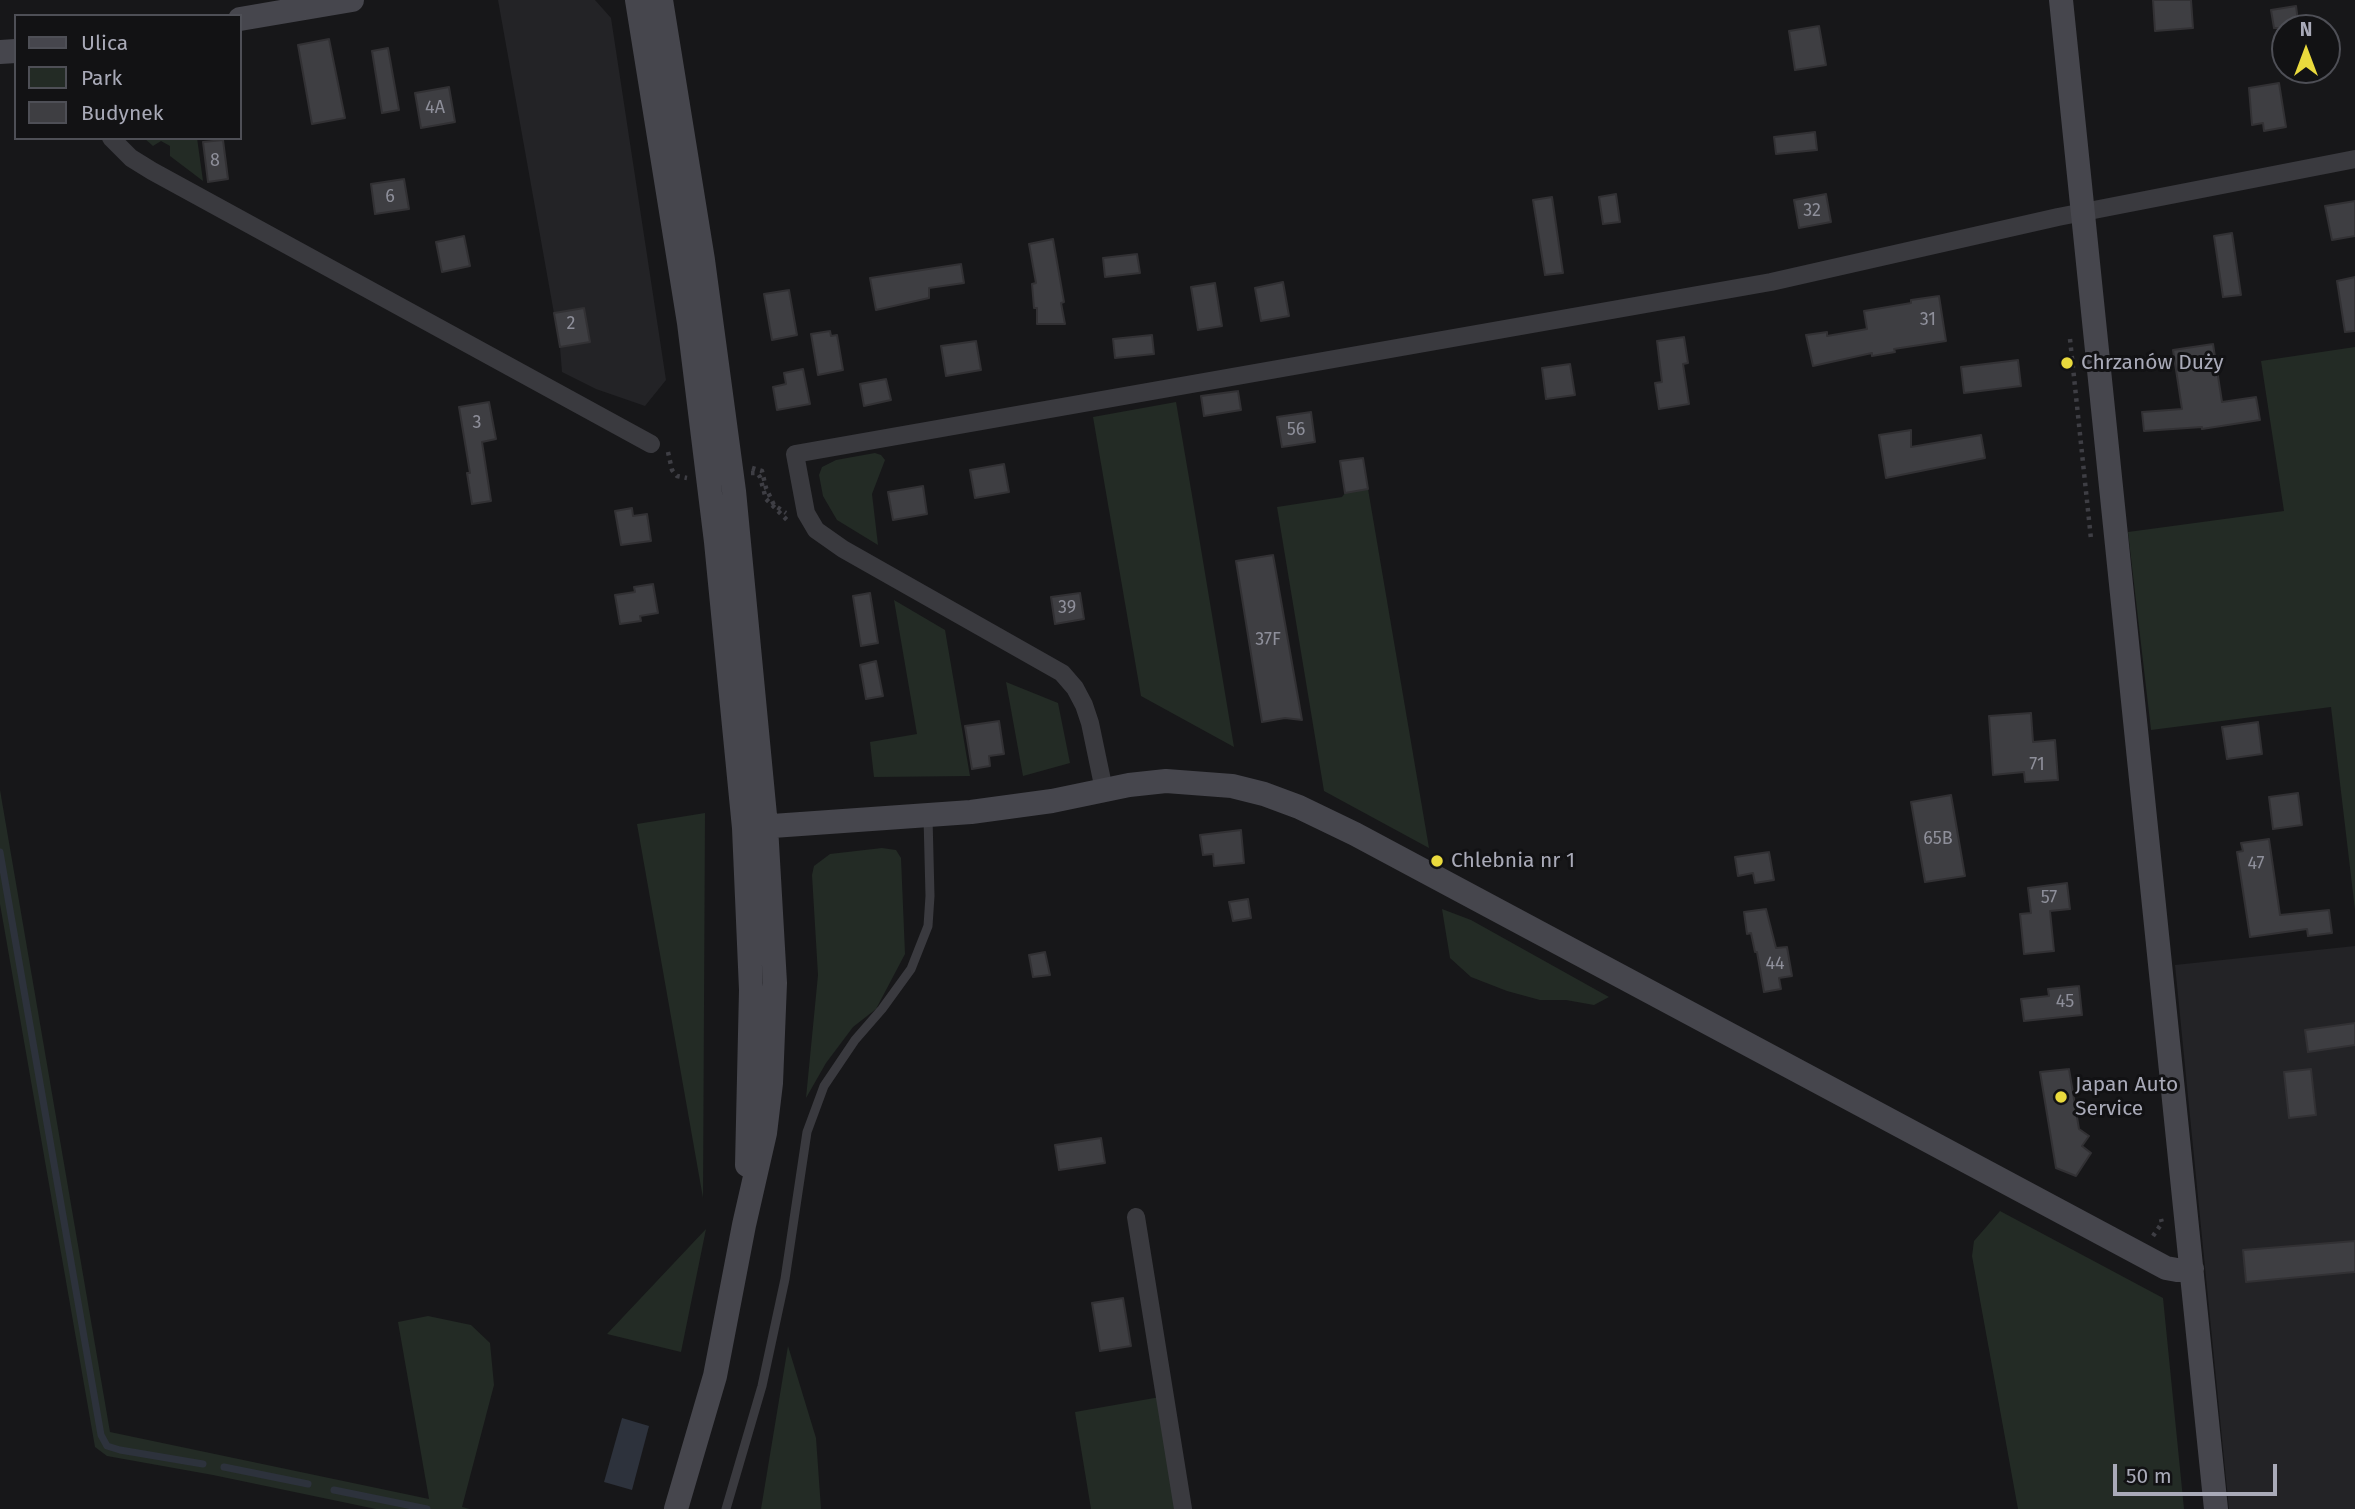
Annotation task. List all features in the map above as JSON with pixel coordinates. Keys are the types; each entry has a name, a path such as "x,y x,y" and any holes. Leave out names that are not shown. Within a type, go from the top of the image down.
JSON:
{"street":[{"path":"242,19 352,0"},
{"path":"638,0 691,337 755,827 773,930 775,1034 765,1133 744,1225 715,1377 677,1509"},
{"path":"661,0 703,260 734,491 755,827"},
{"path":"2061,0 2216,1509"},
{"path":"113,140 131,158 152,171 646,441"},
{"path":"1104,790 1084,705 1075,688 1062,673 843,549 816,530 809,518 801,492 795,454 1771,282 2082,213 2355,159"},
{"path":"755,827 928,816 1052,801 1166,781 1231,786 1253,791 1299,807 1420,869 2166,1268 2192,1269"},
{"path":"1136,1217 1183,1509"}],"lane":[{"path":"726,1509 771,1346 785,1279 807,1132 824,1086 855,1040 911,969 928,926 928,816"}],"path":[{"path":"646,441 656,437 666,443 677,472 687,474"},
{"path":"646,441 656,440 665,445 671,470 677,476 700,478"},
{"path":"740,471 757,473 766,499 789,521 809,518"}],"shaded area":[{"path":"498,0 595,0 611,18 666,380 645,406 596,389 562,372 560,347"},
{"path":"2355,946 2355,1509 2229,1509 2175,965"},
{"path":"622,1418 649,1426 632,1490 604,1482"}],"green space":[{"path":"146,140 197,140 203,181 170,156 170,146 161,141 153,146"},
{"path":"2355,347 2355,910 2331,707 2151,730 2128,532 2284,511 2261,361"},
{"path":"1176,402 1234,747 1141,696 1093,417"},
{"path":"875,453 885,460 872,494 878,545 837,520 823,496 819,475 822,467 836,460"},
{"path":"1368,489 1429,848 1324,791 1277,507 1342,497 1345,493"},
{"path":"894,600 945,630 970,776 874,777 870,742 917,734"},
{"path":"1006,682 1058,703 1070,763 1023,776"},
{"path":"0,790 110,1432 429,1499 398,1322 428,1316 471,1325 490,1343 494,1385 462,1507 470,1509 376,1509 107,1456 95,1447 0,904"},
{"path":"705,813 703,1198 637,824"},
{"path":"882,848 896,850 901,858 905,954 876,1009 853,1027 826,1063 806,1098 818,975 812,875 814,866 830,854"},
{"path":"1442,909 1471,920 1609,997 1594,1005 1566,1000 1540,1000 1471,977 1450,958"},
{"path":"2000,1211 2163,1298 2184,1509 2018,1509 1972,1256 1974,1241"},
{"path":"706,1229 681,1352 607,1334"},
{"path":"788,1346 816,1438 821,1509 761,1509"},
{"path":"1160,1397 1178,1509 1091,1509 1075,1412"}],"building":[{"path":"2153,0 2191,0 2193,28 2155,31"},
{"path":"2296,6 2297,14 2272,14 2271,10"},
{"path":"1819,26 1826,65 1795,70 1789,31"},
{"path":"329,39 345,118 312,124 298,45"},
{"path":"388,48 399,110 382,113 372,51"},
{"path":"2279,84 2286,127 2264,131 2263,123 2252,125 2249,88"},
{"path":"449,87 455,122 421,128 415,93"},
{"path":"1815,132 1817,150 1776,154 1774,137"},
{"path":"223,140 228,179 208,182 203,142"},
{"path":"404,179 409,209 375,214 371,184"},
{"path":"1616,194 1620,222 1603,224 1599,197"},
{"path":"1826,194 1831,222 1799,228 1794,200"},
{"path":"1552,197 1563,273 1545,275 1533,200"},
{"path":"2355,201 2355,236 2332,240 2325,206"},
{"path":"2232,233 2241,295 2223,297 2214,236"},
{"path":"464,236 470,266 442,272 436,242"},
{"path":"1053,239 1065,324 1037,324 1032,284 1036,283 1029,244"},
{"path":"1137,254 1140,273 1105,277 1103,258"},
{"path":"961,264 964,283 929,288 929,298 876,310 870,278"},
{"path":"2355,277 2355,331 2345,332 2337,281"},
{"path":"1283,282 1289,316 1261,321 1255,288"},
{"path":"1215,283 1222,326 1198,330 1191,287"},
{"path":"789,290 797,335 772,340 764,294"},
{"path":"1939,296 1946,341 1813,366 1806,335 1827,332 1827,336 1867,329 1864,311"},
{"path":"584,308 590,342 560,347 554,313"},
{"path":"830,331 831,336 837,335 843,370 818,375 811,334"},
{"path":"1152,335 1154,354 1115,358 1113,339"},
{"path":"1684,337 1688,363 1683,364 1689,404 1659,409 1655,383 1662,382 1657,341"},
{"path":"976,341 981,370 946,376 941,346"},
{"path":"2213,344 2222,402 2256,397 2260,420 2202,429 2144,431 2142,412 2182,409 2173,350"},
{"path":"2018,360 2021,386 1964,393 1961,367"},
{"path":"1570,364 1575,395 1546,399 1542,368"},
{"path":"803,369 810,404 777,410 773,387 786,384 784,373"},
{"path":"886,379 891,400 864,406 860,384"},
{"path":"1238,391 1241,410 1204,416 1201,396"},
{"path":"489,402 496,439 482,442 491,501 472,504 467,473 470,473 459,407"},
{"path":"1311,412 1315,442 1282,447 1277,417"},
{"path":"1911,430 1911,447 1981,435 1985,458 1886,478 1879,435"},
{"path":"1363,458 1368,489 1345,493 1340,461"},
{"path":"1004,464 1009,492 975,498 970,470"},
{"path":"923,486 927,514 893,520 888,492"},
{"path":"632,508 633,516 647,514 651,541 621,545 615,511"},
{"path":"1273,555 1302,720 1285,718 1262,722 1236,561"},
{"path":"653,584 658,613 640,616 641,621 620,624 615,595 635,592 634,587"},
{"path":"870,593 878,643 861,646 853,596"},
{"path":"1080,593 1084,619 1055,624 1051,597"},
{"path":"876,661 883,696 866,699 860,665"},
{"path":"2031,713 2033,742 2055,740 2058,780 2025,782 2024,772 1993,775 1989,716"},
{"path":"999,721 1004,754 989,756 990,766 972,769 965,726"},
{"path":"2258,722 2262,754 2227,759 2222,727"},
{"path":"2298,793 2302,825 2273,829 2269,797"},
{"path":"1951,795 1965,876 1925,882 1911,802"},
{"path":"1241,830 1244,863 1214,866 1213,854 1203,855 1200,835"},
{"path":"2269,839 2280,915 2329,910 2332,933 2308,936 2307,929 2250,937 2237,852 2243,851 2241,843"},
{"path":"1769,852 1774,880 1755,883 1753,873 1738,876 1735,857"},
{"path":"2067,883 2070,909 2050,911 2054,951 2024,954 2020,914 2031,913 2028,888"},
{"path":"1248,899 1251,918 1233,921 1229,902"},
{"path":"1766,909 1776,948 1787,947 1792,976 1779,978 1781,989 1764,992 1757,952 1751,933 1747,934 1744,912"},
{"path":"1045,952 1050,975 1033,977 1029,955"},
{"path":"2079,986 2082,1015 2024,1021 2021,999 2049,996 2048,989"},
{"path":"2355,1023 2355,1045 2308,1052 2305,1030"},
{"path":"2069,1069 2079,1129 2089,1136 2082,1146 2091,1153 2076,1176 2056,1168 2040,1072"},
{"path":"2311,1069 2316,1115 2289,1118 2284,1072"},
{"path":"1101,1138 1105,1163 1059,1170 1055,1145"},
{"path":"2355,1241 2355,1272 2246,1282 2243,1250"},
{"path":"1123,1298 1131,1346 1100,1351 1092,1303"}],"waterway":[{"path":"0,852 101,1435 107,1446 120,1450 203,1464"},
{"path":"224,1467 308,1484"},
{"path":"334,1490 427,1509"}],"place":[{"name":"Chrzanów Duży","path":"2067,363"},
{"name":"Chlebnia nr 1","path":"1437,861"},
{"name":"Japan Auto Service","path":"2061,1097"}]}
